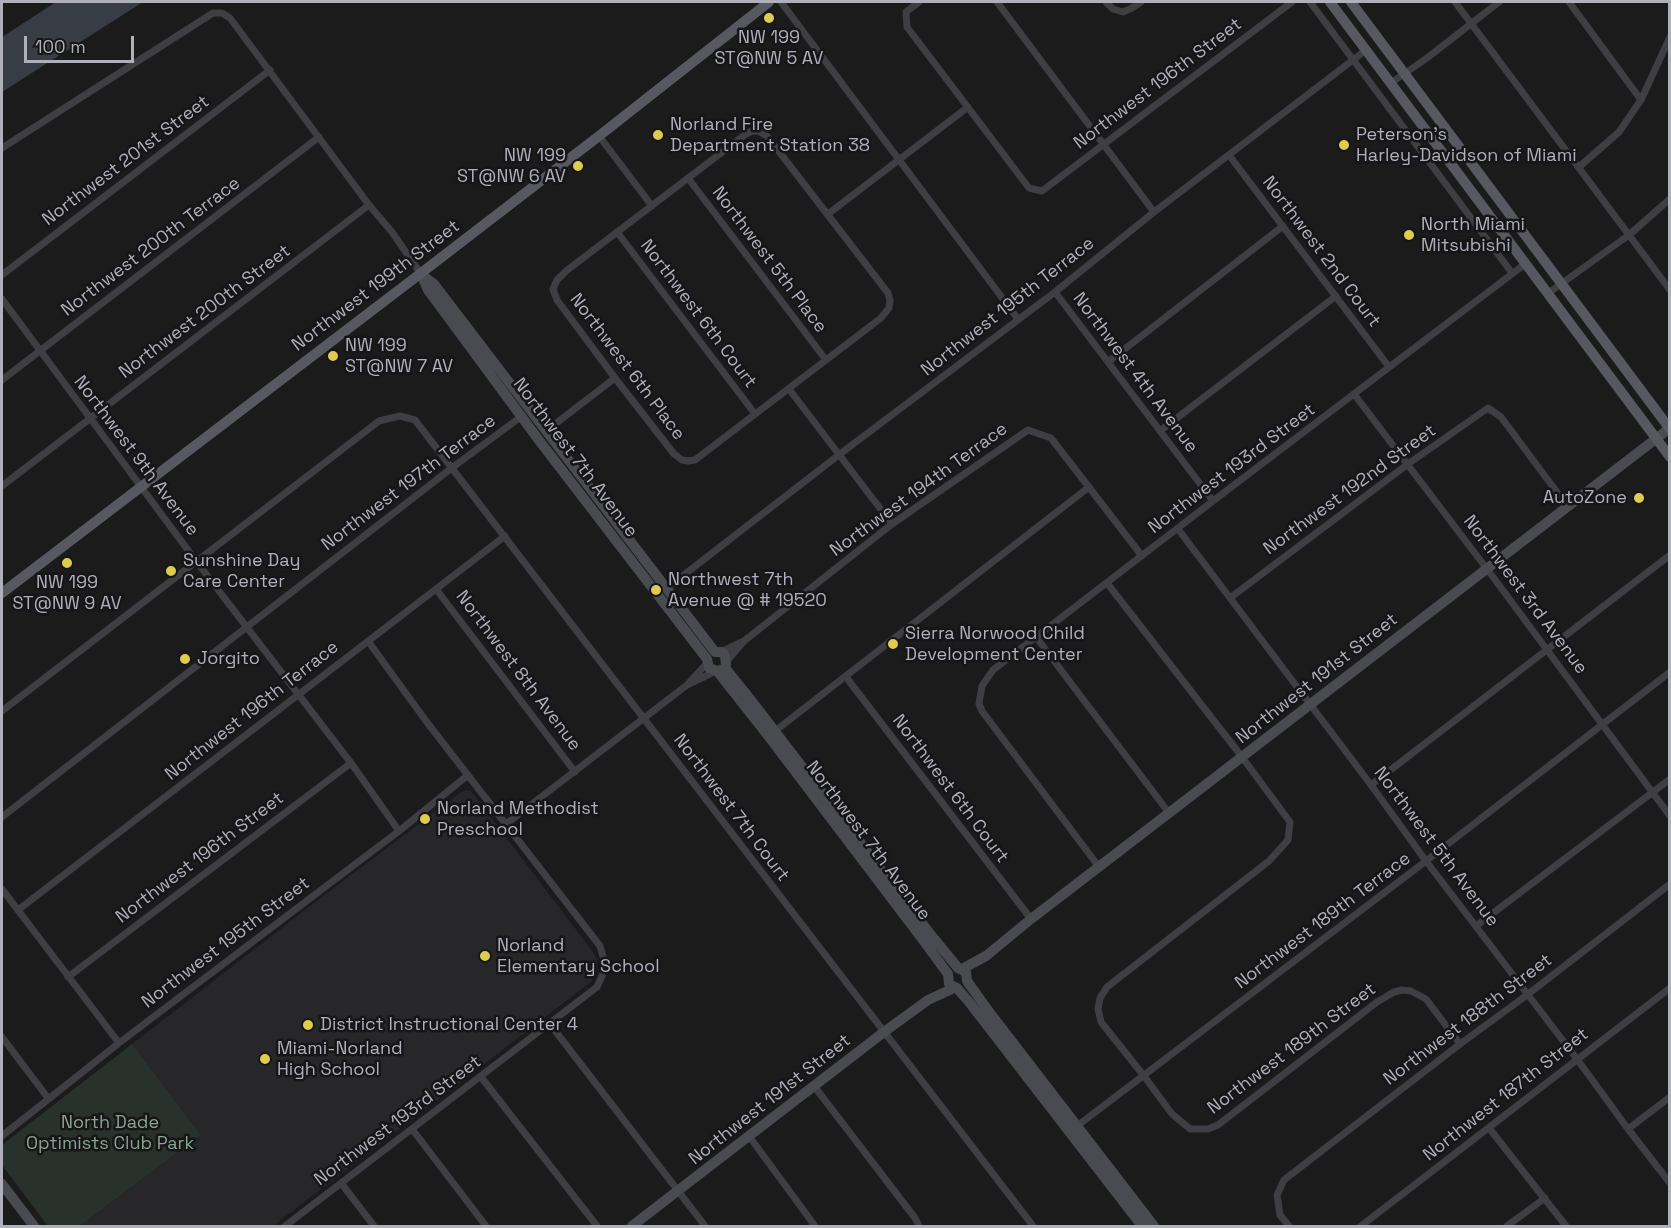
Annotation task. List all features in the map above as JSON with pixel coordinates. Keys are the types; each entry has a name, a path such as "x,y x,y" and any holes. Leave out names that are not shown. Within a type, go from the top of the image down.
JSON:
{"main road":[{"name":"Northwest 199th Street","path":"2,593 421,274 769,2"},
{"path":"1330,2 1670,458"},
{"path":"1351,2 1669,429"}],"street":[{"path":"781,2 1018,319"},
{"path":"828,214 968,107 908,27 906,12 919,2"},
{"path":"997,2 1154,212"},
{"path":"1106,2 1113,9 1123,12 1141,2"},
{"name":"Northwest 196th Street","path":"968,107 1029,188 1042,191 1292,2"},
{"path":"1310,2 1512,273"},
{"path":"1455,2 1670,290"},
{"path":"1391,83 1499,2"},
{"path":"1569,2 1641,99"},
{"name":"Northwest 7th Avenue","path":"2,148 213,13 222,13 230,18 369,205 392,232 421,274 428,290 522,417 717,662 775,731 931,935 964,973 987,1009 1154,1227"},
{"path":"1579,167 1619,132 1641,99 1670,38"},
{"name":"Northwest 195th Terrace","path":"668,588 1366,50"},
{"name":"Northwest 201st Street","path":"2,275 270,70"},
{"path":"617,232 746,134 758,131 767,136 888,293 889,308 881,318 755,414"},
{"path":"599,136 652,206"},
{"name":"Northwest 200th Terrace","path":"2,380 319,137"},
{"name":"Northwest 2nd Court","path":"1229,155 1389,367"},
{"name":"Northwest 5th Place","path":"688,178 826,360"},
{"path":"1547,294 1629,235 1670,199"},
{"name":"Northwest 200th Street","path":"2,486 369,205"},
{"path":"1108,362 1283,226"},
{"name":"Northwest 6th Place","path":"617,232 566,271 556,280 553,289 557,300 615,378 674,454 682,460 694,460 755,414"},
{"name":"Northwest 6th Court","path":"617,232 755,414"},
{"name":"Northwest 193rd Street","path":"1099,867 982,711 979,704 982,686 993,670 1525,264"},
{"name":"Northwest 7th Avenue","path":"421,274 434,284 668,588 769,737 952,983 1142,1227"},
{"name":"Northwest 4th Avenue","path":"1054,291 1213,501"},
{"path":"1160,431 1336,296"},
{"name":"Northwest 9th Avenue","path":"2,299 246,628 351,763 399,831"},
{"path":"546,431 615,378"},
{"path":"789,388 892,524"},
{"name":"Northwest 3rd Avenue","path":"1354,394 1670,816"},
{"name":"Northwest 192nd Street","path":"1230,598 1407,464 1488,408 1501,417 1568,507"},
{"name":"Northwest 7th Court","path":"196,561 379,421 400,416 415,420 1033,1227"},
{"name":"Northwest 197th Terrace","path":"2,817 453,467 522,417"},
{"name":"Northwest 191st Street","path":"964,973 1031,919 1669,429"},
{"name":"Northwest 194th Terrace","path":"507,825 892,524 1028,430 1050,438 1089,487"},
{"path":"775,731 1089,487 1142,556"},
{"name":"Northwest 5th Avenue","path":"1178,529 1670,1183"},
{"name":"Northwest 196th Terrace","path":"18,910 505,536"},
{"path":"1371,785 1670,555"},
{"path":"2,711 196,561"},
{"path":"1107,583 1290,822 1288,840 1269,861 1107,987 1100,998 1098,1010 1101,1022 1144,1076"},
{"name":"Northwest 8th Avenue","path":"436,589 575,772"},
{"path":"1036,637 1169,813"},
{"path":"368,641 507,825"},
{"name":"Northwest 194th Terrace","path":"687,685 692,678 717,662"},
{"name":"Northwest 189th Terrace","path":"1077,1126 1670,672"},
{"name":"Northwest 6th Court","path":"846,677 1031,919"},
{"name":"Northwest 196th Street","path":"68,977 351,763"},
{"name":"Northwest 195th Street","path":"2,1136 119,1043 399,831 468,775"},
{"path":"1476,926 1670,779"},
{"name":"Northwest 193rd Street","path":"285,1227 597,987 606,967 600,946 507,825"},
{"name":"Northwest 188th Street","path":"1289,1227 1280,1215 1277,1195 1284,1180 1670,884"},
{"path":"2,889 119,1043"},
{"path":"953,968 964,973 964,986 952,983 953,968"},
{"name":"Northwest 191st Street","path":"632,1227 884,1032 952,983"},
{"name":"Northwest 187th Street","path":"1361,1227 1670,988"},
{"name":"Northwest 189th Street","path":"1144,1076 1172,1114 1190,1129 1208,1129 1218,1125 1377,1002 1402,990 1411,991 1426,999 1460,1044"},
{"path":"550,1024 705,1227"},
{"path":"2,1037 48,1098"},
{"path":"481,1077 597,1227"},
{"path":"814,1086 915,1218 919,1227"},
{"path":"1628,1129 1670,1097"},
{"path":"1490,1128 1566,1227"},
{"path":"412,1130 486,1227"},
{"path":"749,1136 815,1227"},
{"path":"341,1183 374,1227"},
{"path":"2,1184 34,1227"},
{"path":"1507,1227 1545,1198"}],"shaded area":[{"path":"56,2 143,2 2,92 2,37"},
{"path":"471,791 593,952 597,960 597,969 591,982 273,1226 80,1226 201,1135 132,1044 335,887 461,792"}],"green space":[{"name":"North Dade Optimists Club Park","path":"132,1044 201,1135 80,1226 48,1226 2,1165 2,1145"}],"place":[{"name":"NW 199 ST@NW 5 AV","path":"769,18"},
{"name":"Norland Fire Department Station 38","path":"658,135"},
{"name":"Peterson's Harley-Davidson of Miami","path":"1344,145"},
{"name":"NW 199 ST@NW 6 AV","path":"578,166"},
{"name":"North Miami Mitsubishi","path":"1409,235"},
{"name":"NW 199 ST@NW 7 AV","path":"333,356"},
{"name":"AutoZone","path":"1639,498"},
{"name":"NW 199 ST@NW 9 AV","path":"67,563"},
{"name":"Sunshine Day Care Center","path":"171,571"},
{"name":"Northwest 7th Avenue @ # 19520","path":"656,590"},
{"name":"Sierra Norwood Child Development Center","path":"893,644"},
{"name":"Jorgito","path":"185,659"},
{"name":"Norland Methodist Preschool","path":"425,819"},
{"name":"Norland Elementary School","path":"485,956"},
{"name":"District Instructional Center 4","path":"308,1025"},
{"name":"Miami-Norland High School","path":"265,1059"}]}
